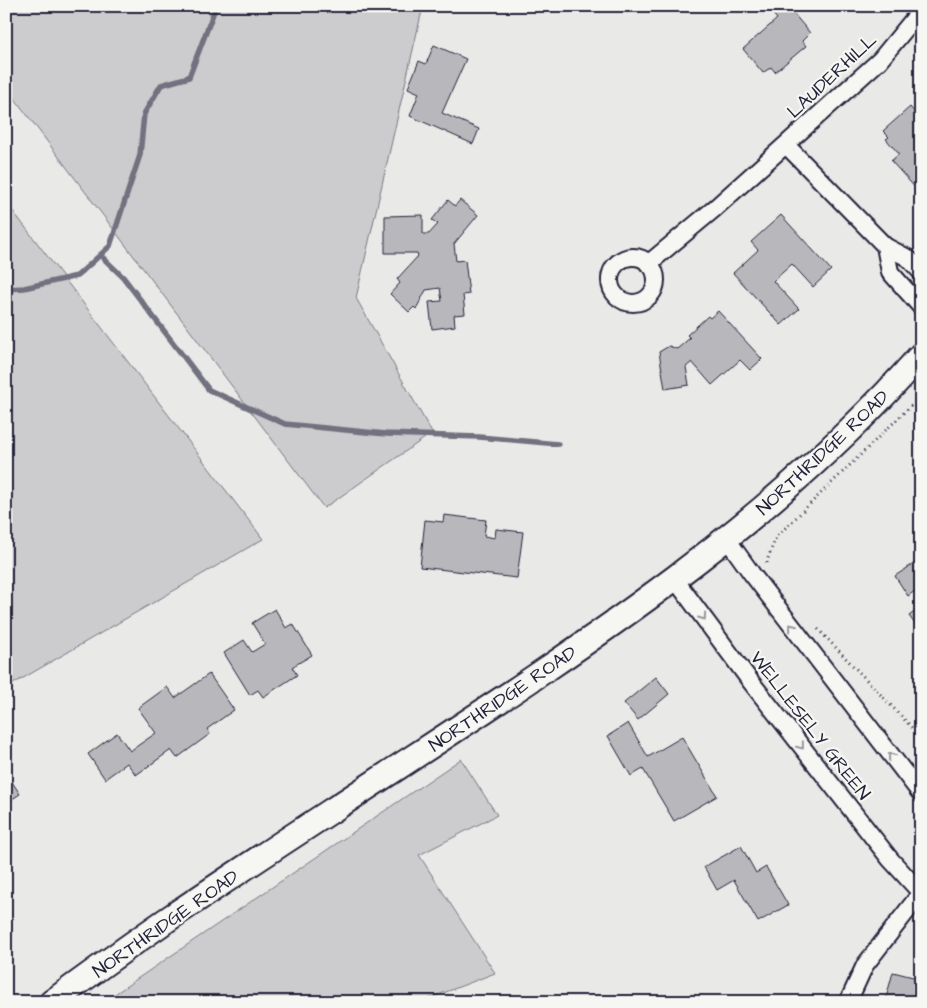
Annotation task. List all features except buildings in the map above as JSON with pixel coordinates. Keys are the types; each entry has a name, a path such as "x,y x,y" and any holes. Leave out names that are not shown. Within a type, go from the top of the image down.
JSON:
{"main road":[{"name":"NORTHRIDGE ROAD","path":"52,1002 174,915 527,683 634,609 727,539 798,478 878,401 921,355"}],"street":[{"name":"LAUDERHILL","path":"648,264 786,145 827,105 880,60 921,10"},
{"name":"LAUDERHILL","path":"786,145 885,246 908,258 921,272"},
{"path":"885,246 890,272 921,307"},
{"path":"727,539 921,794"},
{"name":"WELLESELY GREEN","path":"674,578 751,682 890,859 921,893"},
{"path":"848,1002 865,966 921,893"}],"path":[{"path":"769,568 766,561 776,537 921,396"},
{"path":"814,624 921,737"}],"shaded area":[{"path":"6,6 423,6 356,298 432,433 324,508 6,87"},
{"path":"6,202 263,539 6,688"},
{"path":"461,759 497,815 419,855 495,973 420,1002 103,1002"}],"waterway":[{"path":"6,289 24,288 77,276 110,246 140,155 144,114 161,85 189,77 216,6"},
{"path":"100,255 123,277 209,390 285,424 386,434 479,437 558,444"}]}
